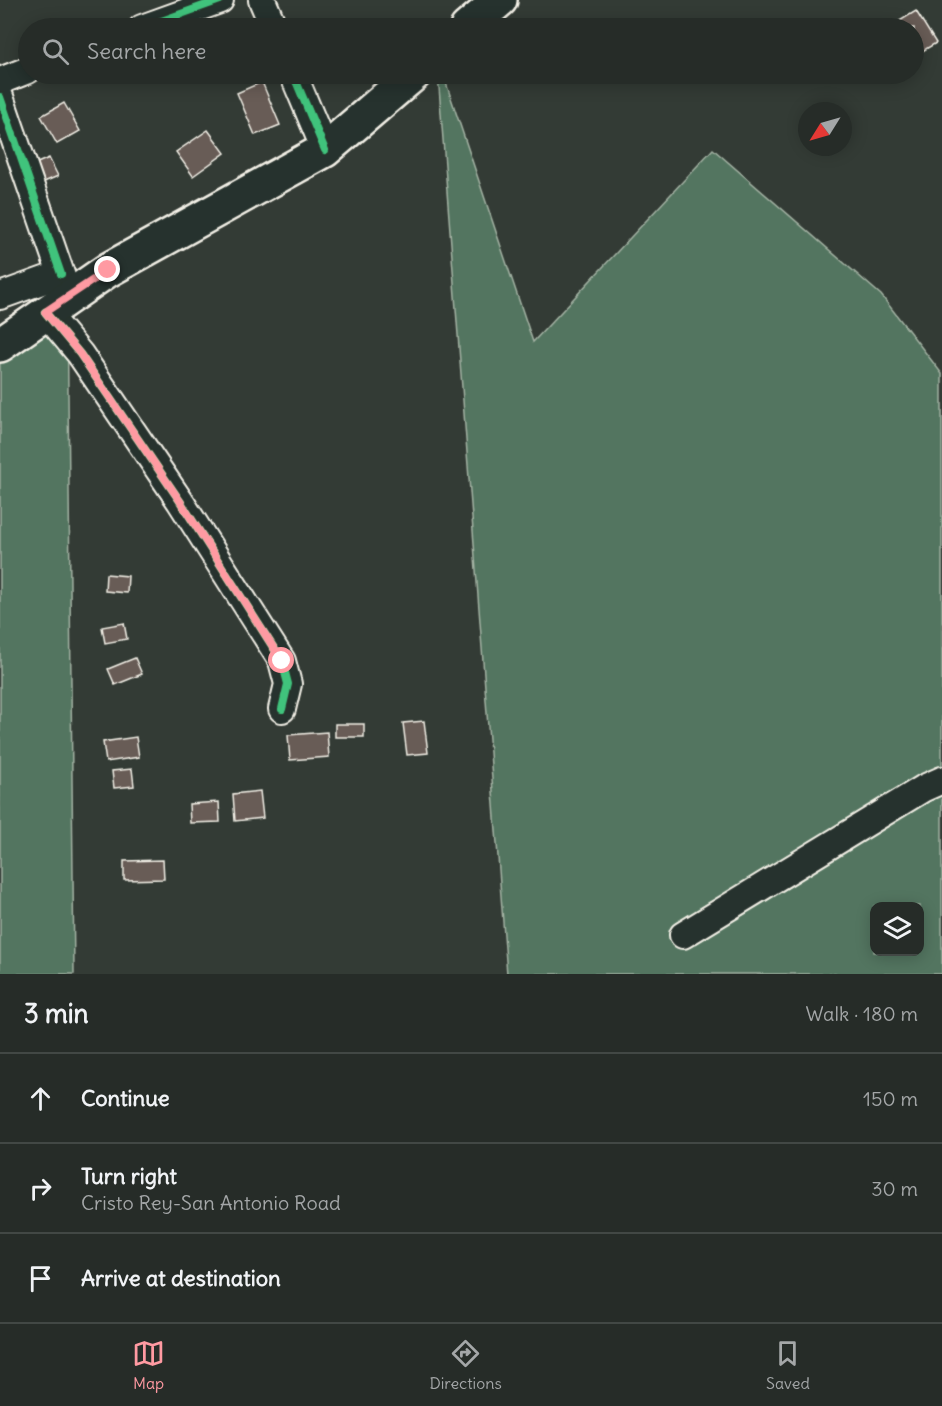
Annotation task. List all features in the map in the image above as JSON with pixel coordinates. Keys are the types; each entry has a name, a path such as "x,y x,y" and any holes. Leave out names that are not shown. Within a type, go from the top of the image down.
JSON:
{"main road":[{"path":"479,18 500,0"},
{"path":"0,345 58,294 108,270 325,150 402,84"}],"street":[{"path":"170,18 220,0"},
{"path":"262,0 270,18"},
{"path":"0,81 18,74"},
{"path":"297,84 325,150"},
{"path":"0,97 58,294 80,354 173,491 282,661 288,684 282,709"},
{"path":"0,296 58,294"},
{"path":"683,935 924,788 942,780"}],"green space":[{"path":"439,84 446,84 533,342 713,149 881,295 942,374 942,974 507,974"},
{"path":"67,296 74,974 0,974 0,345"}],"building":[{"path":"916,11 920,18 904,18"},
{"path":"924,24 936,43 924,50"},
{"path":"263,84 280,125 255,135 237,93"},
{"path":"64,103 80,131 57,144 41,116"},
{"path":"208,130 225,153 193,176 176,152"},
{"path":"49,158 58,176 44,182 35,164"},
{"path":"106,574 128,576 127,593 105,591"},
{"path":"124,623 127,639 105,643 102,627"},
{"path":"135,658 142,674 115,685 108,669"},
{"path":"424,721 428,753 407,755 403,723"},
{"path":"335,724 364,724 364,737 335,737"},
{"path":"327,732 329,757 290,760 288,735"},
{"path":"136,737 139,757 106,762 103,742"},
{"path":"132,769 134,786 114,788 112,771"},
{"path":"260,791 263,818 235,821 233,794"},
{"path":"219,802 220,822 190,823 189,804"},
{"path":"163,860 164,879 124,880 124,861"}],"cycle path":[{"path":"170,18 220,0"},
{"path":"297,84 325,150"},
{"path":"0,97 61,274"},
{"path":"45,312 80,354 180,501 282,661 288,684 282,709"}],"route":[{"path":"108,270 45,312 80,354 180,501 282,661"}]}
